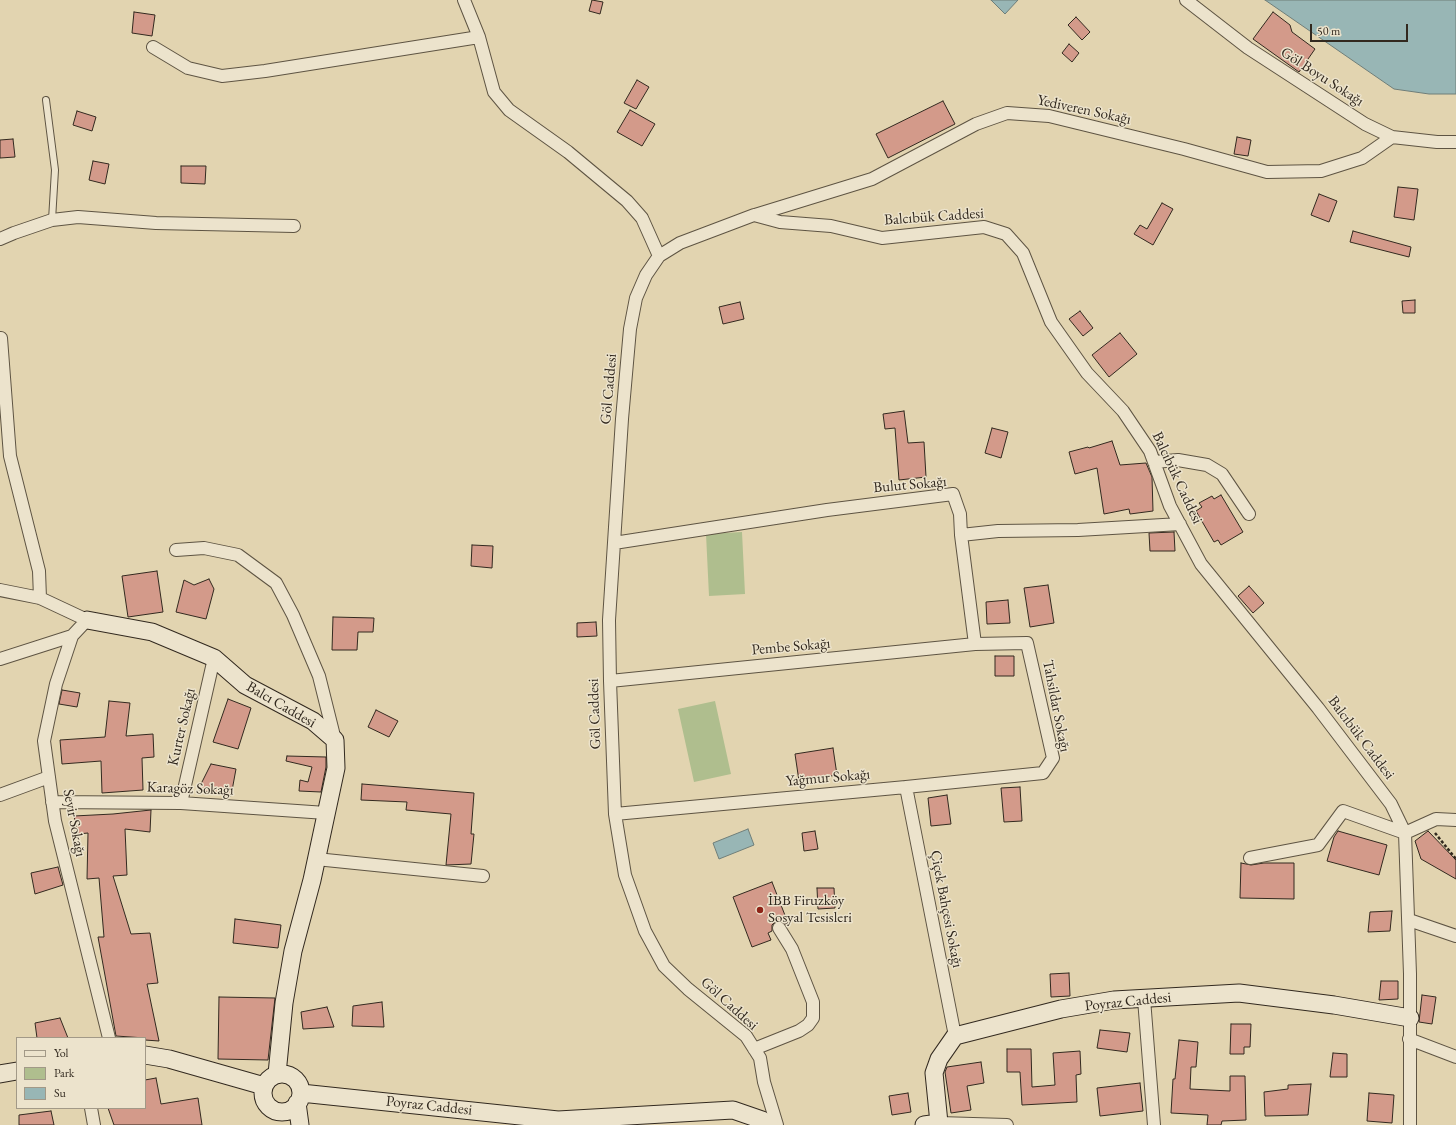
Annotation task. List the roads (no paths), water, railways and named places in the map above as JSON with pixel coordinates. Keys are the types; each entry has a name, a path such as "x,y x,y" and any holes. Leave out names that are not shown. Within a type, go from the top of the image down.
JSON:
{"street":[{"path":"464,0 479,37 494,92 509,110 568,152 627,201 642,218 659,256 680,243 754,215"},
{"name":"Göl Boyu Sokağı","path":"1186,0 1248,48 1365,124 1392,137 1437,142 1456,142"},
{"path":"153,47 188,68 222,76 265,71 479,37"},
{"name":"Yediveren Sokağı","path":"754,215 872,178 976,124 1007,113 1048,116 1184,149 1266,172 1321,171 1362,158 1392,137"},
{"name":"Balcıbük Caddesi","path":"754,215 780,222 831,226 882,238 984,227 1006,234 1023,253 1050,322 1087,374 1123,411 1150,451 1170,506 1201,564 1318,708 1391,804 1405,833 1409,920 1410,1125"},
{"path":"0,239 14,232 52,220 78,217 156,223 294,226"},
{"name":"Göl Caddesi","path":"659,256 646,275 636,298 630,329 609,620 615,814 625,875 645,931 664,966 688,989 746,1036 760,1058 764,1082 777,1125"},
{"path":"1,338 10,456 39,571 40,598"},
{"path":"1154,462 1178,460 1207,465 1222,474 1249,514"},
{"name":"Bulut Sokağı","path":"614,543 827,510 953,494 960,514 961,535"},
{"path":"974,644 961,535 1180,524"},
{"path":"176,550 204,548 238,555 276,583 293,615 319,676 335,740 336,768 316,859 293,951 284,1003 277,1074"},
{"name":"Balcı Caddesi","path":"0,590 40,598 87,620 152,632 214,658 245,685 313,721 335,740"},
{"name":"Seyir Sokağı","path":"87,620 72,636 56,684 44,740 55,821 108,1037"},
{"path":"0,659 72,636"},
{"name":"Pembe Sokağı","path":"610,681 974,644 1027,643"},
{"name":"Tahsildar Sokağı","path":"1027,643 1052,758 1043,773"},
{"name":"Kurter Sokağı","path":"181,803 214,658"},
{"name":"Yağmur Sokağı","path":"615,814 1043,773"},
{"path":"0,795 49,777"},
{"name":"Çiçek Bahçesi Sokağı","path":"906,787 954,1036"},
{"name":"Karagöz Sokağı","path":"52,802 181,803 326,813"},
{"path":"1250,858 1318,845 1343,811 1405,833 1436,819 1456,820"},
{"path":"316,859 483,876"},
{"path":"1409,920 1456,936"},
{"path":"754,1050 788,1034 799,1031 808,1025 813,1018 813,1002 792,949 779,928"},
{"name":"Poyraz Caddesi","path":"954,1036 1062,1009 1114,1000 1239,993 1334,1005 1410,1018"},
{"path":"1144,999 1154,1125"},
{"path":"954,1036 939,1059 934,1074 934,1124 1007,1125"},
{"path":"1409,1039 1456,1057"},
{"path":"146,1055 169,1059 264,1086"},
{"path":"0,1074 16,1071"},
{"path":"299,1098 280,1118 265,1102 263,1091 264,1086 270,1077 277,1074 293,1077 297,1082 299,1098 300,1125"},
{"name":"Poyraz Caddesi","path":"299,1098 558,1120 733,1110 762,1120 770,1125"},
{"path":"91,1109 94,1125"}],"lane":[{"path":"46,100 56,170 52,220"}],"water":[{"path":"991,0 1018,0 1005,14"},
{"path":"1265,0 1456,0 1456,94 1429,94 1394,89"},
{"path":"748,829 754,845 719,859 713,843"}],"place":[{"name":"İBB Firuzköy Sosyal Tesisleri","path":"760,910"}]}
